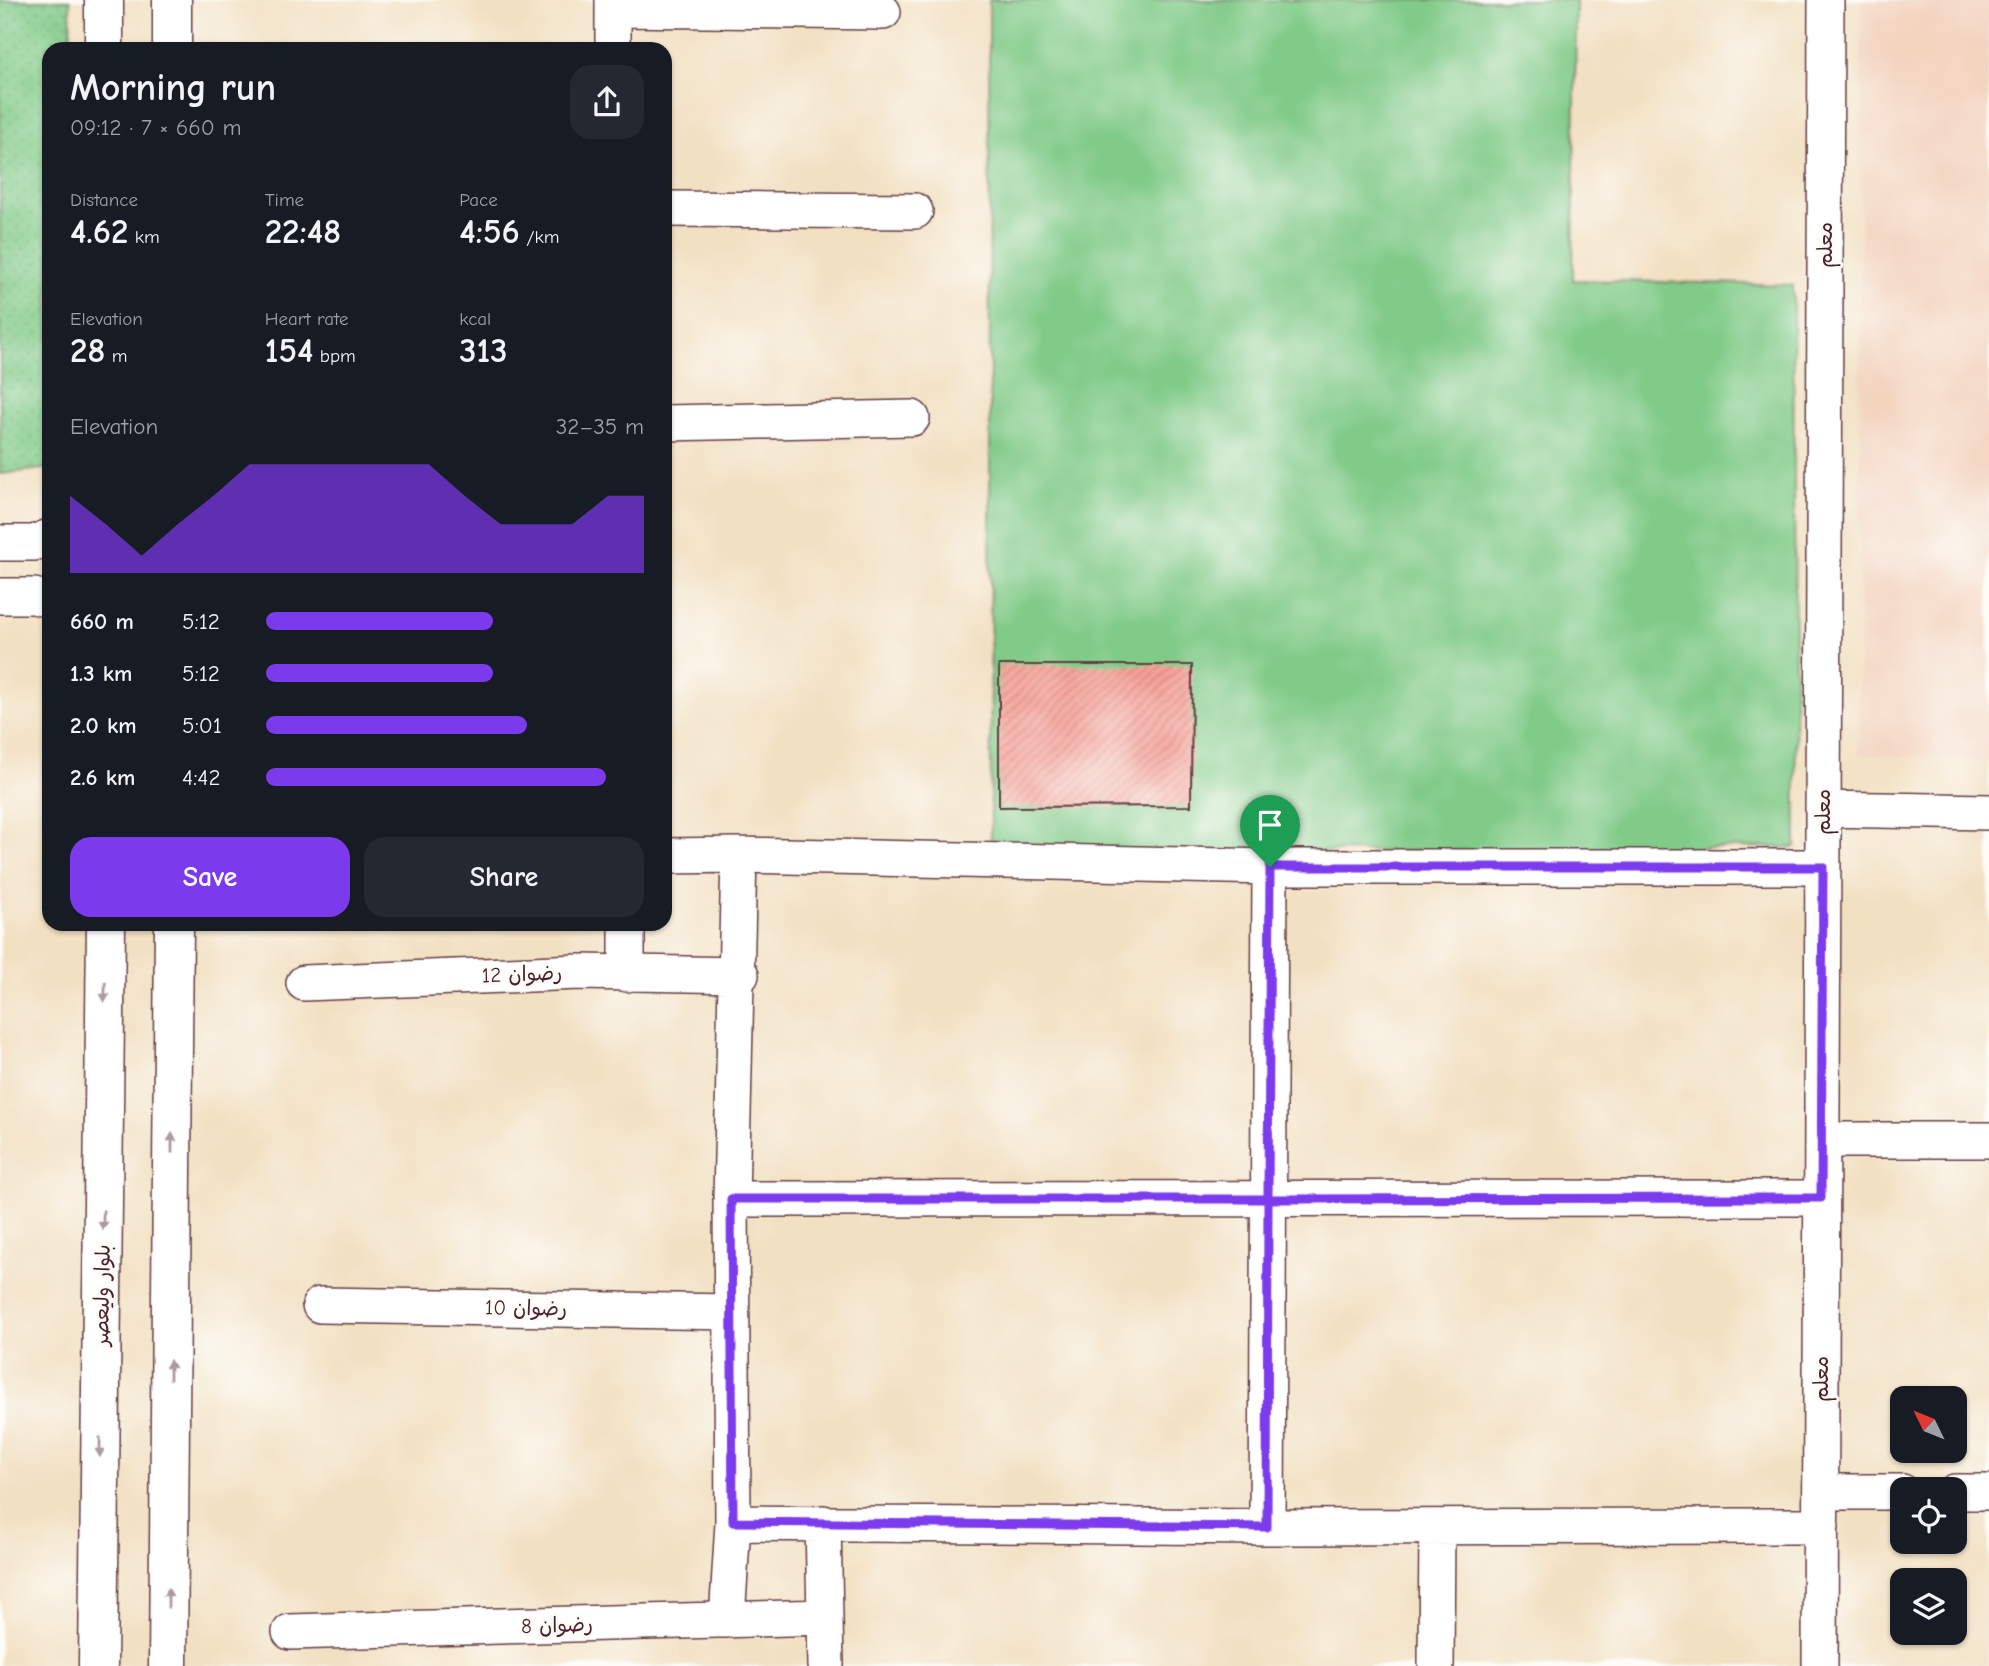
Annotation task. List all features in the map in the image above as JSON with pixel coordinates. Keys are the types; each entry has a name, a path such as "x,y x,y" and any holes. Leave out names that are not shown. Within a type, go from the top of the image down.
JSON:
{"main road":[{"path":"104,0 104,42"},
{"path":"172,0 172,42"},
{"name":"بلوار ولیعصر","path":"98,1666 106,931"},
{"path":"168,1666 174,931"}],"street":[{"name":"معلم","path":"1820,1666 1826,0"},
{"path":"613,42 613,5 883,12"},
{"path":"672,209 915,211"},
{"path":"672,423 912,418"},
{"path":"0,543 34,543 42,540"},
{"path":"0,596 42,598"},
{"path":"1823,809 1989,811"},
{"path":"672,856 739,855 1270,867 1823,867"},
{"path":"727,1620 733,1522 731,1199 739,975 739,855"},
{"path":"1267,1527 1270,867"},
{"path":"627,931 627,974"},
{"name":"رضوان 12","path":"304,983 579,972 739,975"},
{"path":"1822,1140 1989,1140"},
{"path":"731,1199 1821,1198"},
{"name":"رضوان 10","path":"320,1305 731,1312"},
{"path":"1967,1492 1989,1492"},
{"path":"733,1522 1437,1527 1821,1509 1890,1495"},
{"path":"823,1523 826,1666"},
{"path":"1436,1666 1437,1527"},
{"name":"رضوان 8","path":"290,1632 824,1617"}],"shaded area":[{"path":"1861,0 1989,0 1989,761 1859,754"}],"green space":[{"path":"0,0 70,0 71,42 42,42 42,469 0,474"},
{"path":"989,0 1576,0 1573,280 1793,285 1796,847 991,855"}],"building":[{"path":"999,665 1192,665 1191,806 999,807"}],"route":[{"path":"1270,867 1268,1199 731,1199 733,1522 1267,1527 1268,1199 1821,1198 1823,867 1270,867"}]}
